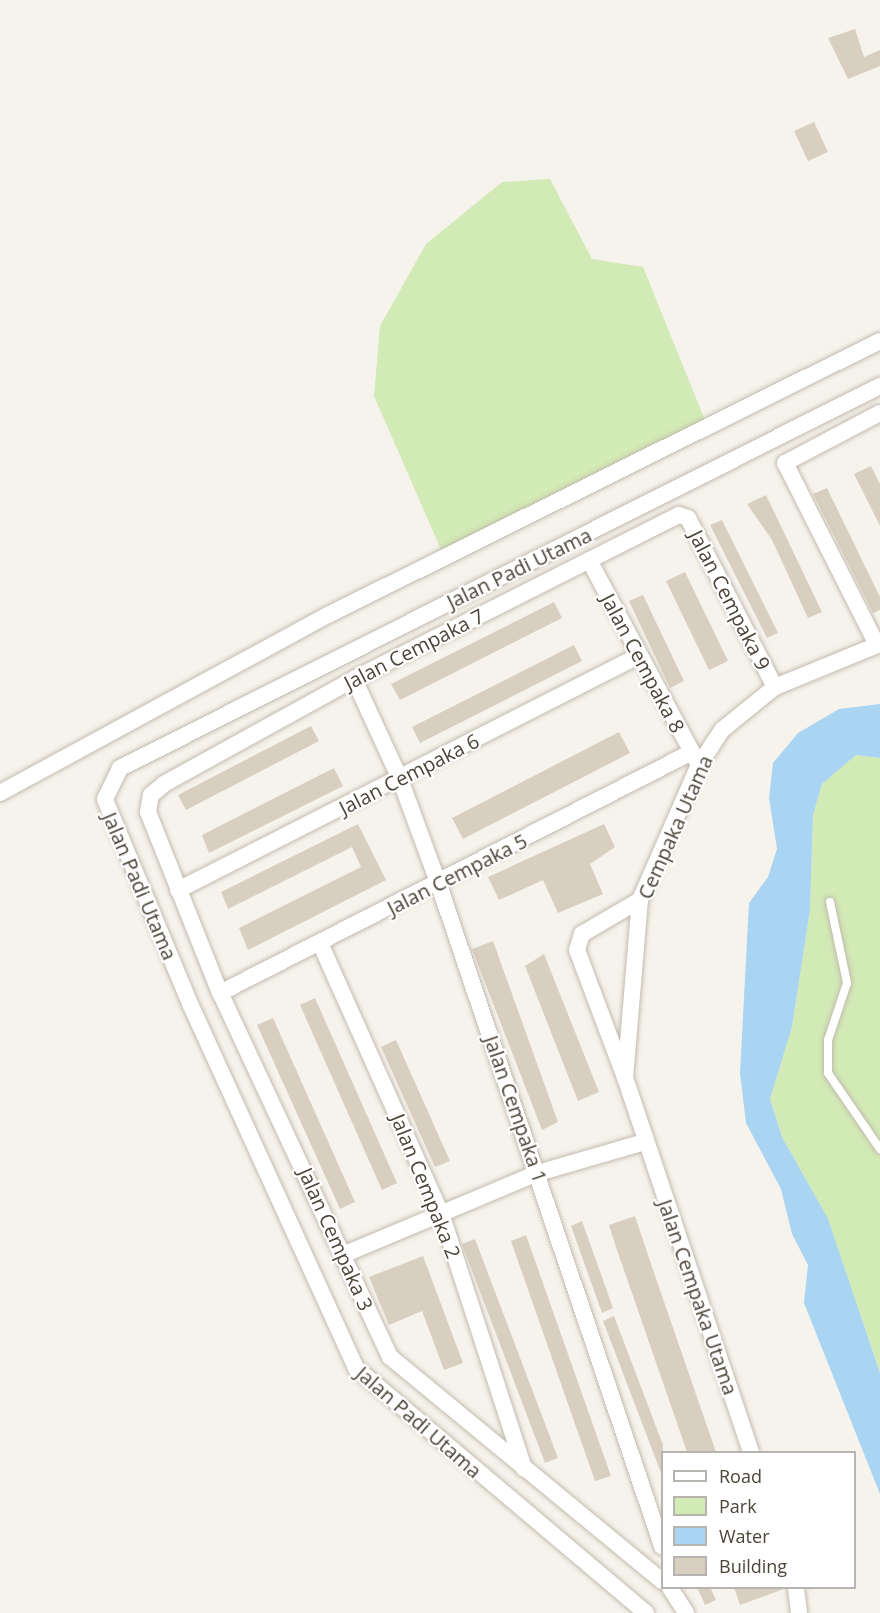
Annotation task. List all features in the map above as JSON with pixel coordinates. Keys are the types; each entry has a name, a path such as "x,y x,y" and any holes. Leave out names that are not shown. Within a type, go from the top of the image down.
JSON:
{"street":[{"path":"0,793 330,614 880,341"},
{"name":"Jalan Padi Utama","path":"646,1613 356,1368 191,1006 105,799 120,768 880,386"},
{"path":"879,415 790,457 785,471 879,644"},
{"name":"Jalan Cempaka 7","path":"151,795 354,679 589,560 684,515"},
{"name":"Jalan Cempaka 9","path":"684,515 775,687"},
{"name":"Jalan Cempaka 8","path":"589,560 638,656 695,758"},
{"name":"Cempaka Utama","path":"645,1142 625,1078 640,900 695,758 746,706 775,687 879,644"},
{"name":"Jalan Cempaka 6","path":"178,890 638,656"},
{"name":"Jalan Cempaka 1","path":"354,679 400,779 439,885 661,1540"},
{"name":"Jalan Cempaka 5","path":"220,993 695,758"},
{"name":"Jalan Cempaka 3","path":"151,795 148,812 220,993 345,1254 390,1357 524,1470 661,1579"},
{"path":"625,1078 577,950 582,934 640,900"},
{"name":"Jalan Cempaka 2","path":"321,943 441,1213 524,1470"},
{"path":"345,1254 538,1173 645,1142"},
{"name":"Jalan Cempaka Utama","path":"645,1142 751,1451"},
{"path":"796,1589 799,1613"},
{"path":"675,1590 686,1613"}],"lane":[{"path":"830,902 847,982 828,1040 828,1073 880,1149"}],"green space":[{"path":"550,179 592,259 643,267 709,430 446,561 374,396 380,326 426,244 502,182"},
{"path":"856,755 880,758 880,1373 828,1220 782,1137 770,1099 792,1027 810,910 813,815 822,784"}],"water":[{"path":"880,704 880,758 856,755 822,784 813,815 810,910 792,1027 770,1099 782,1137 828,1219 880,1373 880,1494 804,1303 808,1265 792,1234 781,1189 746,1123 740,1073 749,903 768,877 777,849 769,798 773,763 798,733 839,709"}],"building":[{"path":"855,29 864,57 880,50 880,66 848,79 828,38"},
{"path":"814,122 828,152 808,161 794,131"},
{"path":"871,466 880,484 880,526 854,474"},
{"path":"827,488 880,597 880,610 873,613 813,494"},
{"path":"766,495 822,612 808,618 772,540 747,504"},
{"path":"722,520 778,633 767,638 710,525"},
{"path":"685,572 728,661 709,670 666,581"},
{"path":"643,595 684,681 670,688 629,601"},
{"path":"554,602 562,618 400,700 391,684"},
{"path":"574,645 582,661 420,743 412,727"},
{"path":"311,726 319,741 186,810 178,795"},
{"path":"619,732 630,753 463,839 452,818"},
{"path":"334,768 343,786 209,853 202,835"},
{"path":"358,824 386,880 248,950 239,928 361,867 352,847 228,909 221,892"},
{"path":"604,824 615,847 590,864 603,894 558,913 543,880 499,900 488,877"},
{"path":"493,941 558,1122 542,1130 472,949"},
{"path":"544,954 599,1092 578,1101 525,966"},
{"path":"315,998 397,1183 382,1190 300,1005"},
{"path":"273,1018 355,1202 340,1209 257,1025"},
{"path":"396,1040 450,1161 435,1167 381,1047"},
{"path":"635,1216 716,1451 687,1451 609,1225"},
{"path":"582,1221 613,1308 602,1313 571,1226"},
{"path":"526,1235 611,1476 595,1481 511,1241"},
{"path":"475,1239 558,1458 545,1463 462,1244"},
{"path":"423,1256 463,1363 444,1370 422,1311 389,1325 369,1277"},
{"path":"614,1316 663,1445 661,1473 603,1321"},
{"path":"698,1589 711,1589 716,1600 705,1605"},
{"path":"735,1589 784,1589 740,1605"}]}
